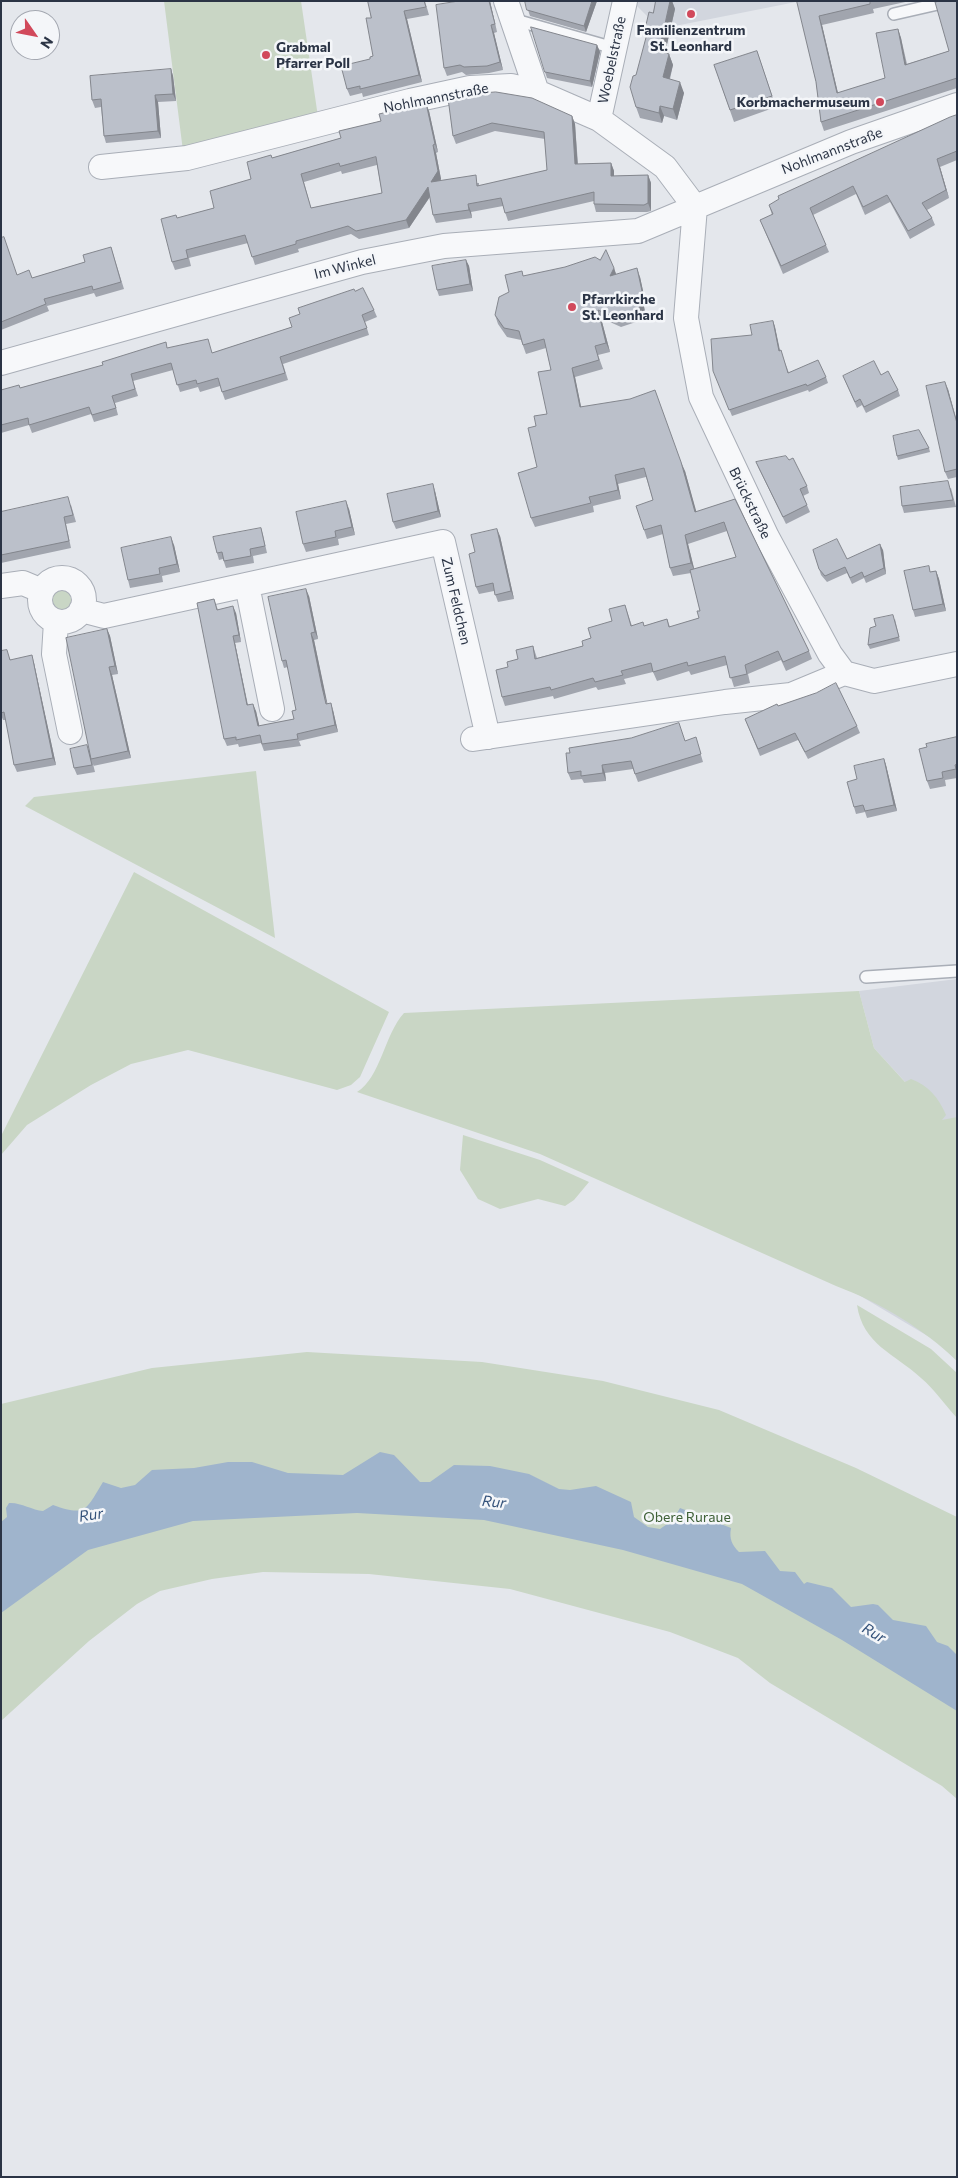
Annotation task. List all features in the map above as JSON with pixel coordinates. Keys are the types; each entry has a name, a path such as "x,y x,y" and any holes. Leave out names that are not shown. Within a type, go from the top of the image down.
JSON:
{"street":[{"name":"Woebelstraße","path":"599,119 625,1"},
{"path":"508,10 536,92"},
{"name":"Nohlmannstraße","path":"101,167 187,158 410,101 470,88 510,86 536,92 599,119 664,168 695,207 851,142 957,106"},
{"name":"Im Winkel","path":"1,363 362,262 444,246 638,230 695,207"},
{"name":"Brückstraße","path":"695,207 686,318 701,397 766,537 830,654 844,673"},
{"name":"Zum Feldchen","path":"82,610 104,616 442,542 480,738 724,702 791,695 844,673"},
{"path":"60,578 75,582 83,595 82,610 71,620 56,622 49,618 40,606 42,591 46,584 60,578"},
{"path":"1,586 23,583 42,591"},
{"path":"247,585 272,710"},
{"path":"56,622 54,654 70,732"},
{"path":"844,673 874,681 957,664"}],"lane":[{"path":"894,14 950,1"},
{"path":"508,10 614,48"},
{"path":"866,977 957,971"}],"shaded area":[{"name":"Familienzentrum St. Leonhard","path":"638,1 796,2 675,26 652,21 637,6"},
{"path":"957,979 957,1361 936,1341 859,1295 797,1266 941,1121 874,1048 859,991"}],"green space":[{"path":"164,1 301,1 318,117 183,151"},
{"path":"60,585 69,590 72,603 68,611 62,612 54,607 51,594"},
{"path":"256,771 275,938 25,806 34,797"},
{"path":"134,872 389,1012 360,1077 351,1085 337,1090 188,1050 131,1064 91,1085 27,1125 1,1155 1,1136"},
{"path":"859,991 874,1048 905,1082 911,1079 923,1085 932,1093 946,1115 942,1120 957,1117 957,1361 916,1327 868,1300 540,1154 357,1092 372,1076 397,1022 404,1013"},
{"path":"463,1135 540,1160 589,1182 574,1200 565,1206 538,1199 500,1209 478,1199 460,1170"},
{"path":"857,1305 931,1349 957,1373 957,1418 926,1382 873,1339 860,1319"},
{"name":"Obere Ruraue","path":"307,1352 482,1362 603,1381 719,1410 856,1468 957,1517 957,1799 942,1786 770,1683 738,1658 670,1632 510,1589 369,1574 263,1572 212,1579 160,1591 137,1604 89,1641 1,1721 1,1404 152,1368"}],"water":[{"name":"Rur","path":"380,1452 394,1455 420,1482 430,1482 454,1465 490,1466 529,1474 559,1489 570,1490 596,1486 631,1502 634,1517 648,1527 660,1529 673,1520 680,1508 731,1528 732,1542 739,1552 765,1551 780,1571 795,1572 804,1584 807,1582 832,1588 851,1607 878,1605 893,1620 926,1626 937,1642 948,1646 957,1655 957,1711 842,1640 742,1584 623,1550 484,1520 357,1513 193,1521 88,1550 1,1613 1,1522 7,1517 6,1508 9,1503 43,1511 53,1505 64,1509 79,1510 88,1505 103,1482 121,1488 135,1485 152,1470 194,1468 228,1462 252,1462 288,1473 343,1475"}],"building":[{"path":"368,1 424,1 426,7 404,11 419,75 360,89 360,86 347,89 341,66 370,59 373,56 366,18 371,18"},
{"path":"459,1 489,1 495,24 491,25 500,62 487,66 464,67 460,65 444,68 436,5"},
{"path":"525,1 592,1 584,26 527,10"},
{"path":"656,1 670,1 659,51 669,54 663,77 680,82 673,109 660,106 659,113 636,107 630,87 633,76 636,75 648,30 645,29 649,12 653,13"},
{"path":"797,1 870,1 870,4 819,16 837,93 885,78 876,33 898,29 905,65 949,51 935,2 957,1 957,78 821,122 816,82"},
{"path":"531,27 597,45 590,81 545,72"},
{"path":"757,51 772,96 730,110 714,65"},
{"path":"171,69 173,94 155,95 158,131 104,136 101,99 92,100 90,76"},
{"path":"496,92 532,98 572,116 575,164 611,163 611,176 648,175 648,203 644,205 594,204 594,192 505,213 501,198 468,204 469,210 433,215 428,187 406,220 356,231 348,226 296,241 296,244 252,257 245,235 186,250 188,258 172,262 161,219 176,215 177,218 214,208 210,191 251,179 247,162 271,155 272,158 341,138 339,131 381,121 379,114 426,103 435,144 433,145 438,171 431,182 476,175 477,186 547,170 544,132 492,123 453,136 448,98","holes":["376,157 382,193 311,208 301,174 339,163 340,166"]},
{"path":"957,115 957,151 937,159 946,190 922,203 932,218 908,231 887,195 863,207 853,186 810,208 826,245 781,266 760,220 773,214 769,205 779,199 778,196"},
{"path":"4,237 17,275 29,270 32,278 85,262 83,255 111,247 121,282 93,290 92,286 44,299 46,304 1,322 1,238"},
{"path":"606,250 614,268 610,276 637,268 642,291 640,292 642,303 636,312 617,318 598,310 606,343 595,346 599,360 572,368 580,407 630,399 655,390 681,462 695,512 735,499 809,651 783,662 778,651 745,665 747,674 730,678 725,656 688,666 687,662 653,672 651,663 621,671 623,675 595,682 593,678 551,690 550,687 502,697 496,670 508,667 507,662 518,659 516,650 533,646 535,659 583,646 582,641 591,638 588,628 612,621 609,609 625,605 631,626 643,622 644,626 667,619 669,627 699,618 697,611 700,611 690,570 736,557 724,522 685,535 691,563 670,568 661,525 644,530 636,506 653,500 644,468 615,475 618,490 589,497 591,503 531,518 518,473 537,467 528,428 536,426 534,416 547,414 538,372 551,370 544,339 523,345 519,331 504,328 495,315 499,297 509,292 505,275 522,271 523,276 565,267 595,257 600,260"},
{"path":"466,260 470,284 437,290 432,266"},
{"path":"363,288 374,310 362,315 367,328 280,357 285,373 222,392 218,378 197,384 196,380 177,385 171,363 131,374 135,389 112,396 116,408 92,415 89,407 29,425 28,418 1,425 1,390 19,385 20,388 103,365 102,362 166,342 167,348 208,339 212,353 292,327 289,318 300,314 298,308 354,289 355,291"},
{"path":"773,321 779,351 781,350 788,373 818,360 826,377 807,386 806,384 729,410 713,371 711,339 752,335 750,325"},
{"path":"874,361 881,375 888,371 898,390 864,407 860,399 855,402 843,376"},
{"path":"945,382 957,423 957,469 945,472 926,386"},
{"path":"919,430 929,448 897,456 893,436"},
{"path":"786,456 789,460 793,458 807,486 800,489 807,505 783,517 756,462"},
{"path":"948,481 953,500 902,506 900,487"},
{"path":"433,484 438,511 393,522 387,494"},
{"path":"68,497 73,515 64,517 69,541 1,555 1,512"},
{"path":"346,501 352,527 335,531 336,537 303,544 296,512"},
{"path":"261,528 265,546 250,549 251,556 224,561 222,552 217,553 213,537"},
{"path":"497,529 511,591 495,595 493,583 476,587 469,554 475,552 471,535"},
{"path":"171,537 177,564 159,568 160,574 128,580 121,548"},
{"path":"837,539 847,559 880,544 884,568 864,577 862,572 850,578 845,567 825,576 819,569 813,550"},
{"path":"929,566 930,572 936,571 943,604 913,610 904,571"},
{"path":"306,589 315,632 311,633 322,687 326,704 331,703 335,725 297,734 298,739 262,744 260,735 236,740 236,737 224,739 197,603 214,599 217,610 233,606 239,635 233,636 247,705 253,704 258,726 294,719 292,711 296,710 286,660 282,661 268,597"},
{"path":"893,615 899,637 868,645 870,628 876,626 874,619"},
{"path":"107,629 115,666 109,667 128,751 91,759 66,638"},
{"path":"7,650 10,660 32,655 53,758 14,765 4,712 1,713 1,651"},
{"path":"836,683 857,726 805,752 795,733 758,749 745,719 777,704 778,706 816,693"},
{"path":"679,723 685,741 696,737 701,754 635,774 631,761 602,765 603,773 581,776 581,771 568,773 566,753 570,753 569,748 631,738"},
{"path":"957,737 956,769 942,772 943,778 927,781 919,749 927,747 926,744"},
{"path":"87,745 92,765 74,768 70,749"},
{"path":"884,759 894,805 865,811 863,805 854,807 847,782 857,779 854,766"}],"place":[{"name":"Familienzentrum St. Leonhard","path":"691,14"},
{"name":"Grabmal Pfarrer Poll","path":"266,55"},
{"name":"Korbmachermuseum","path":"880,102"},
{"name":"Pfarrkirche St. Leonhard","path":"572,307"}]}
